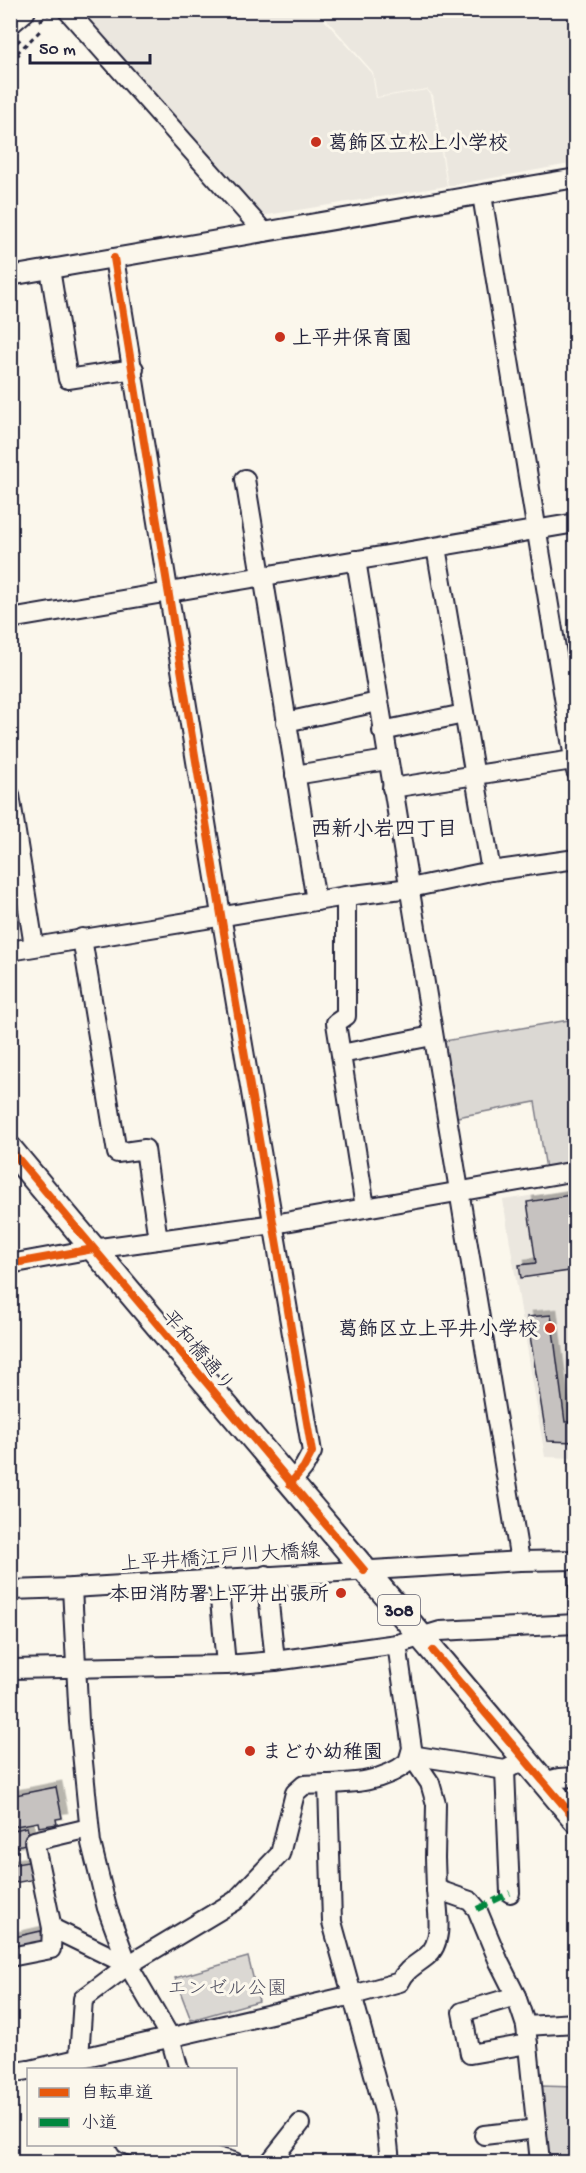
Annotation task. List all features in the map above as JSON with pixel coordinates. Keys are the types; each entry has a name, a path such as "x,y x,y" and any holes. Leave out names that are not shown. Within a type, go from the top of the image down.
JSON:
{"main road":[{"path":"10,21 23,10"},
{"name":"平和橋通り","path":"10,1149 290,1484 421,1636 515,1765 543,1782 576,1820"}],"street":[{"path":"67,10 264,232"},
{"path":"10,276 576,178"},
{"path":"392,788 474,774 574,766 573,736 482,195"},
{"path":"114,258 312,1452 304,1467 290,1484"},
{"path":"50,269 68,379 134,369"},
{"path":"245,479 316,901"},
{"path":"10,619 576,523"},
{"path":"436,547 491,871"},
{"path":"356,560 382,731 410,888 432,1036 520,1561"},
{"path":"286,722 378,702"},
{"path":"382,731 464,714"},
{"path":"296,775 387,760"},
{"path":"10,795 34,946"},
{"path":"10,951 346,896 410,888 491,871 576,859"},
{"path":"346,896 346,1016 336,1023 365,1207"},
{"path":"82,938 117,1153 145,1149 158,1240"},
{"path":"341,1054 432,1036"},
{"path":"10,1264 93,1249 274,1224 459,1190 576,1172"},
{"name":"上平井橋江戸川大橋線","path":"10,1590 520,1561 576,1560"},
{"path":"266,1575 275,1661"},
{"path":"218,1578 226,1665"},
{"path":"72,1588 79,1722 91,1843 107,1908 128,1965 170,2037 178,2068"},
{"path":"10,1669 226,1665 275,1661 397,1644 440,1631 576,1624"},
{"path":"51,2068 79,2058 353,1995 400,1982 404,1972 428,1955 436,1945 439,1934 435,1858 436,1804 430,1784 411,1755 397,1644"},
{"path":"411,1755 515,1765 510,1893"},
{"path":"79,2058 83,1999 128,1965 235,1901 280,1854 295,1793 304,1785 349,1784 384,1777 401,1768 408,1762 411,1755"},
{"path":"543,1782 576,1777"},
{"path":"328,1784 332,1922 385,2114 390,2163"},
{"path":"10,1957 51,1949 52,1928 34,1841 89,1828"},
{"path":"436,1889 470,1901 477,1909 516,1996 527,2035 540,2163"},
{"path":"52,1928 128,1965"},
{"path":"516,1996 462,2012 470,2054 527,2035 576,2023"},
{"path":"10,2073 27,2070"},
{"path":"270,2163 300,2124"},
{"path":"484,2135 537,2129"},
{"path":"133,2152 202,2149 234,2163"}],"path":[{"path":"17,53 41,30"},
{"path":"10,46 20,56 10,65"}],"shaded area":[{"path":"573,10 576,13 575,163 448,186 433,95 427,89 377,97 373,72 319,11"},
{"name":"葛飾区立松上小学校","path":"75,11 316,11 372,73 376,98 427,90 431,95 447,186 261,216"},
{"name":"葛飾区立上平井小学校","path":"575,1189 575,1458 545,1457 503,1200"}],"green space":[{"path":"575,1019 575,1170 547,1175 535,1102 457,1117 444,1041"},
{"name":"エンゼル公園","path":"248,1957 259,2001 191,2020 175,1978"},
{"path":"541,2086 575,2087 575,2162 547,2162"}],"building":[{"path":"576,1191 576,1270 521,1278 519,1265 536,1263 527,1202 571,1195 570,1192"},
{"path":"551,1315 565,1422 576,1422 576,1442 547,1441 527,1317"},
{"path":"576,1568 576,1593 569,1593 568,1569"},
{"path":"569,1595 576,1595 576,1616 569,1616"},
{"path":"56,1787 62,1818 56,1819 57,1824 39,1827 38,1822 10,1827 10,1796"},
{"path":"27,1827 31,1843 16,1846 17,1852 10,1853 10,1831"},
{"path":"33,1861 36,1879 14,1883 10,1865"},
{"path":"41,1931 44,1945 10,1952 10,1938"}],"marked path":[{"path":"477,1909 510,1893"}],"cycle path":[{"path":"114,258 223,927 312,1452 304,1467 290,1484"},
{"path":"10,1149 364,1570"},
{"path":"10,1264 93,1249"},
{"path":"433,1651 576,1820"}],"place":[{"name":"葛飾区立松上小学校","path":"316,142"},
{"name":"上平井保育園","path":"280,337"},
{"name":"葛飾区立上平井小学校","path":"550,1328"},
{"name":"本田消防署上平井出張所","path":"341,1593"},
{"name":"まどか幼稚園","path":"250,1751"}],"district":[{"name":"西新小岩四丁目","path":"384,828"}]}
